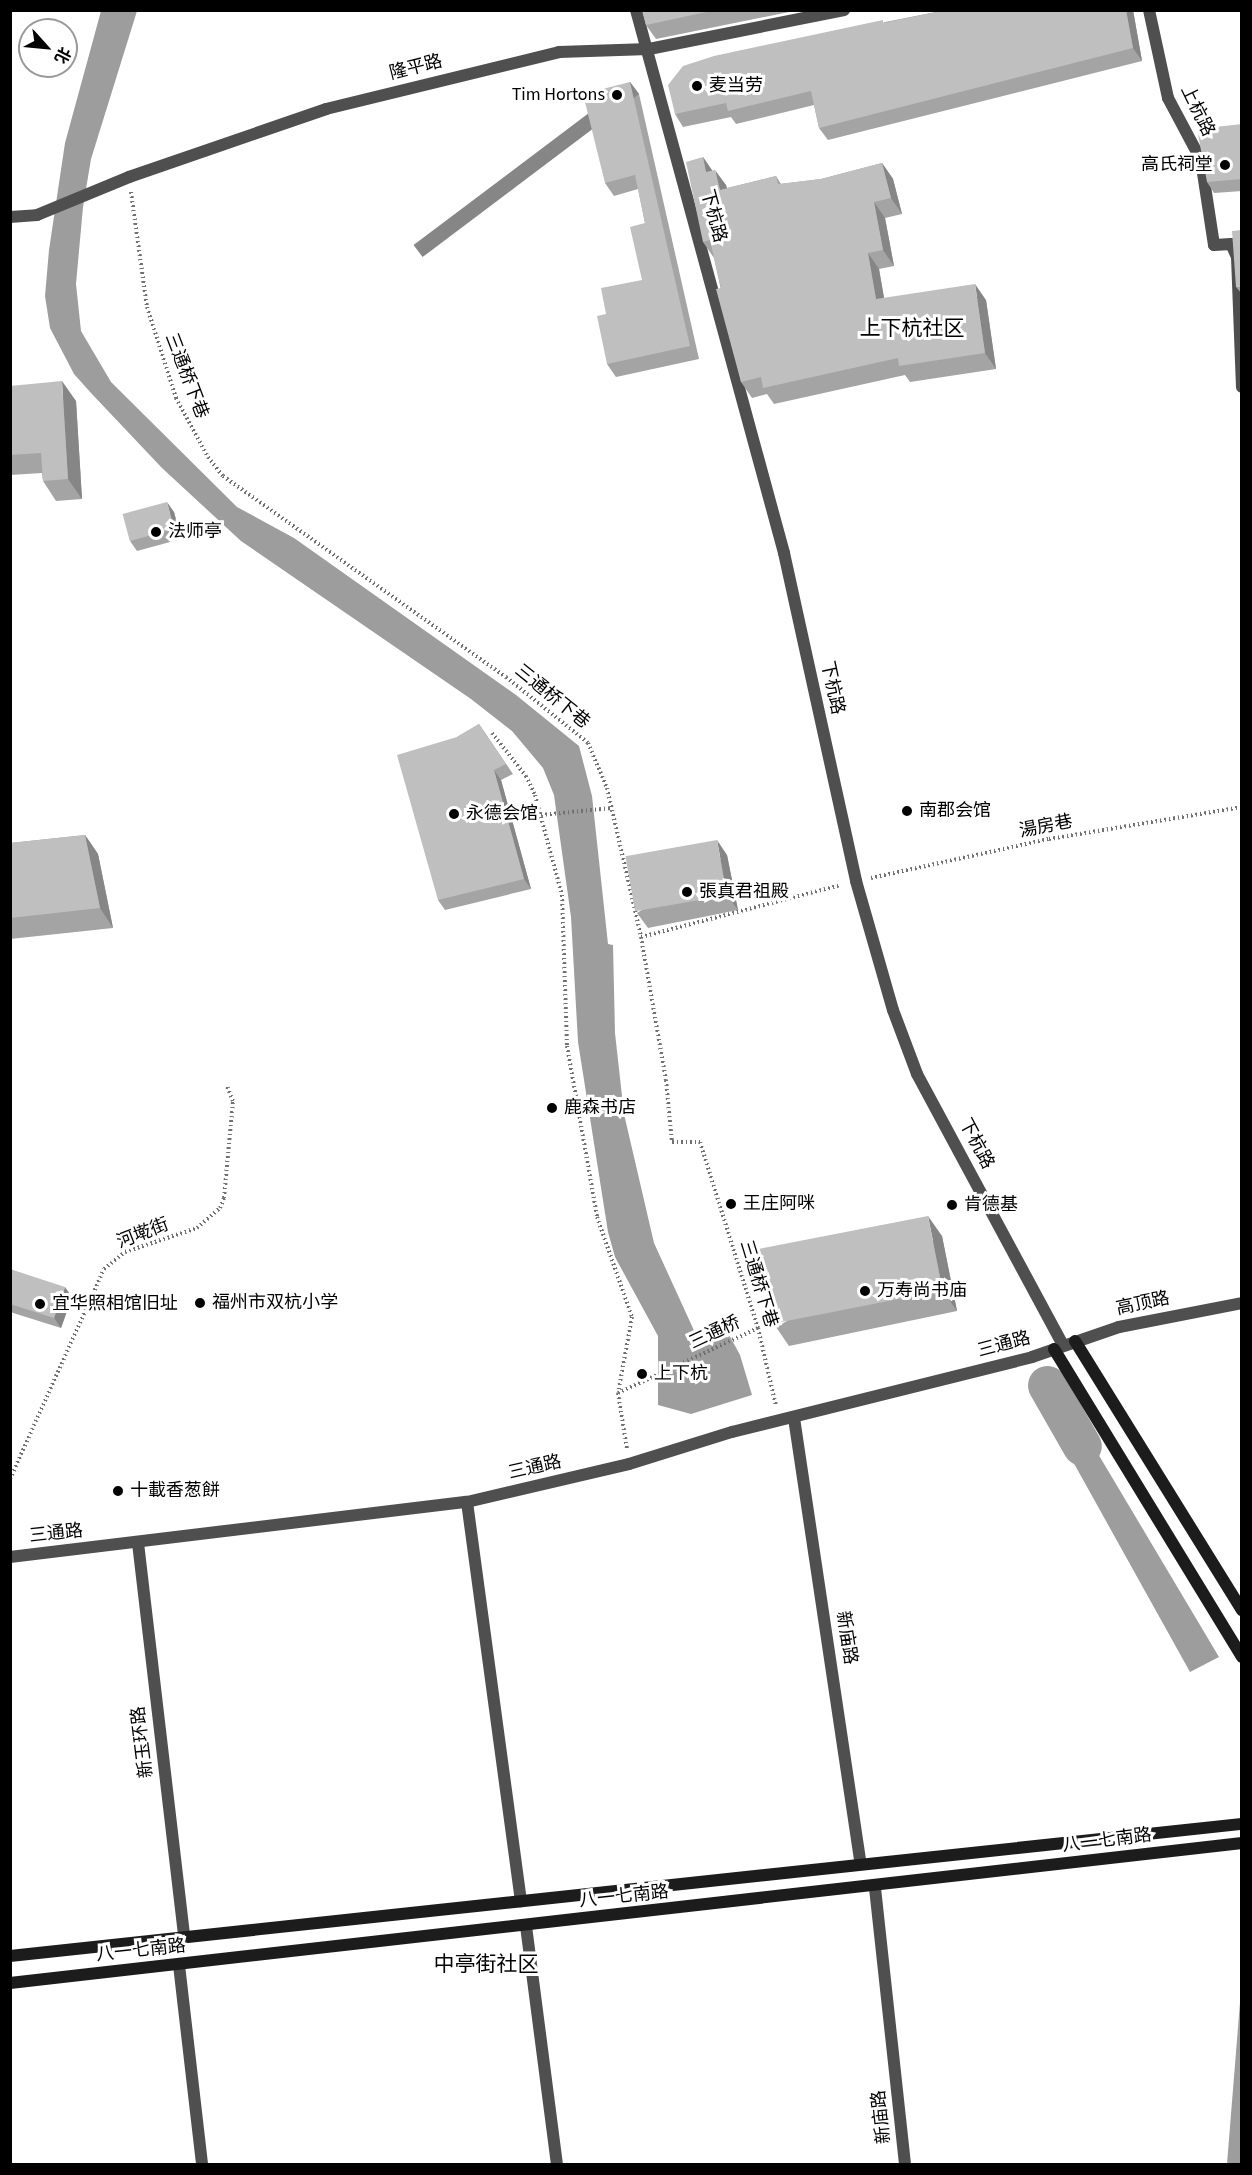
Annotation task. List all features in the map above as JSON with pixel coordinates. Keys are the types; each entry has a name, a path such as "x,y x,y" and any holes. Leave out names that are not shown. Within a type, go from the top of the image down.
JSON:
{"main road":[{"name":"下杭路","path":"1064,1345 1242,1610"},
{"name":"下杭路","path":"1064,1345 1242,1657"},
{"name":"八一七南路","path":"10,1956 1242,1824"},
{"name":"八一七南路","path":"10,1983 875,1888 1242,1843"}],"street":[{"name":"下杭路","path":"636,10 650,50 784,553 856,881 892,1010 918,1074 1064,1345"},
{"name":"隆平路","path":"10,217 37,215 129,177 326,109 547,55 650,50 844,10"},
{"name":"上杭路","path":"1149,10 1168,98 1201,160 1214,245 1231,244 1237,257 1242,387"},
{"name":"高顶路","path":"1064,1345 1119,1327 1242,1303"},
{"name":"三通路","path":"10,1557 467,1502 629,1464 1064,1345"},
{"name":"新庙路","path":"794,1418 861,1864"},
{"path":"467,1502 521,1901"},
{"name":"新玉环路","path":"138,1543 184,1937"},
{"name":"新庙路","path":"875,1888 905,2164"},
{"path":"526,1926 557,2164"},
{"path":"179,1965 202,2164"}],"path":[{"name":"三通桥下巷","path":"129,177 147,307 176,398 208,457 223,476 506,677 588,743 612,808 623,870 641,938 666,1080 672,1142 700,1142 758,1328 779,1422"},
{"path":"492,733 526,776 541,815 562,895 567,1046 597,1216 632,1317 618,1393 629,1464"},
{"name":"湯房巷","path":"641,938 856,881 1049,839 1242,807"},
{"path":"541,815 612,808"},
{"name":"河墘街","path":"10,1479 104,1269 124,1252 197,1228 220,1208 224,1198 233,1101 227,1086"},
{"name":"三通桥","path":"618,1393 758,1328"}],"shaded area":[{"path":"101,11 137,11 91,159 83,207 76,284 81,331 111,382 237,507 294,538 516,695 579,746 592,796 608,944 613,945 615,1033 624,1114 654,1243 697,1337 727,1331 740,1355 752,1395 691,1414 658,1405 658,1336 615,1257 608,1232 578,1042 571,917 554,795 543,768 512,731 471,699 241,541 162,468 91,393 74,374 50,328 45,296 49,250 65,143"},
{"path":"1063,1395 1219,1657 1190,1672 1042,1406"},
{"path":"1241,1990 1241,2164 1227,2164"}],"building":[{"path":"642,10 716,10 646,25"},
{"path":"946,10 1126,10 1133,48 819,128 811,91 728,111 726,103 675,114 668,85 683,66 714,56 883,20 883,23"},
{"path":"630,82 690,346 607,364 597,316 606,314 601,288 642,280 630,227 645,223 635,175 605,183 583,94"},
{"name":"高氏祠堂","path":"1242,124 1242,179 1207,182 1197,129"},
{"path":"703,157 706,172 715,170 720,190 776,176 778,184 821,179 882,163 891,198 874,202 883,250 868,253 876,299 975,284 985,353 899,366 898,358 763,388 761,377 741,382 716,289 721,288 710,240 703,242 686,162"},
{"path":"1242,230 1242,287 1236,287 1232,231"},
{"path":"62,381 68,479 43,481 41,453 10,455 10,386"},
{"path":"167,502 174,529 130,541 123,514"},
{"name":"永德会馆","path":"479,724 506,764 494,770 524,879 438,900 397,755 457,737"},
{"path":"85,835 100,908 10,918 10,843"},
{"name":"張真君祖殿","path":"717,840 727,895 635,911 625,856"},
{"name":"万寿尚书庙","path":"928,1216 943,1291 774,1323 759,1249"},
{"name":"宜华照相馆旧址","path":"10,1269 65,1287 54,1318 10,1304"}],"waterway":[{"path":"1047,1385 1082,1446"}],"place":[{"name":"麦当劳","path":"697,86"},
{"name":"Tim Hortons","path":"617,95"},
{"name":"高氏祠堂","path":"1225,165"},
{"name":"法师亭","path":"156,532"},
{"name":"南郡会馆","path":"907,811"},
{"name":"永德会馆","path":"454,814"},
{"name":"張真君祖殿","path":"687,892"},
{"name":"鹿森书店","path":"552,1108"},
{"name":"王庄阿咪","path":"731,1204"},
{"name":"肯德基","path":"952,1205"},
{"name":"万寿尚书庙","path":"865,1291"},
{"name":"福州市双杭小学","path":"200,1303"},
{"name":"宜华照相馆旧址","path":"40,1304"},
{"name":"上下杭","path":"642,1374"},
{"name":"十載香葱餅","path":"118,1491"}],"district":[{"name":"上下杭社区","path":"912,328"},
{"name":"中亭街社区","path":"486,1964"}]}
